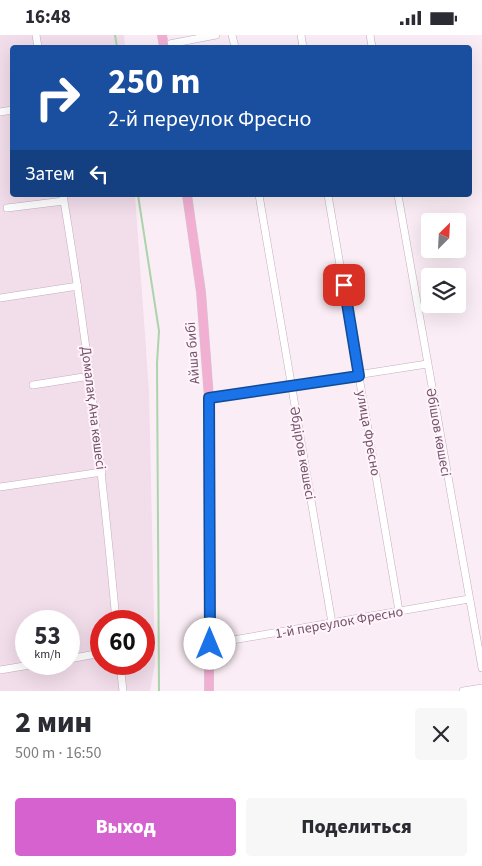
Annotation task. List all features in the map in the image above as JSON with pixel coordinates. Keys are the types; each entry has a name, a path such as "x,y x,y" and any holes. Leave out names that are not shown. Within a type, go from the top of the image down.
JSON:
{"main road":[{"name":"Айша бибі","path":"186,197 201,292 209,398 209,691"}],"street":[{"path":"169,45 216,35"},
{"name":"Әбдіров көшесі","path":"260,197 332,623"},
{"name":"улица Фресно","path":"328,197 399,611"},
{"name":"Әбішов көшесі","path":"398,197 482,668"},
{"path":"7,208 64,198"},
{"name":"Домалақ Ана көшесі","path":"64,198 78,286 102,472 115,610"},
{"path":"0,298 78,286"},
{"path":"209,398 427,364"},
{"path":"33,385 90,376"},
{"path":"0,487 102,472"},
{"name":"1-й переулок Фресно","path":"210,644 469,599"},
{"path":"0,669 15,667"},
{"path":"121,675 123,691"},
{"path":"463,691 482,688"}],"shaded area":[{"path":"0,35 124,35 125,45 10,45 10,197 135,197 149,391 154,610 90,610 90,675 153,675 150,691 0,691"}],"waterway":[{"path":"115,35 117,45"},
{"path":"138,197 159,331 157,363 159,691"}],"route":[{"path":"210,644 209,398 359,376 344,285"}]}
